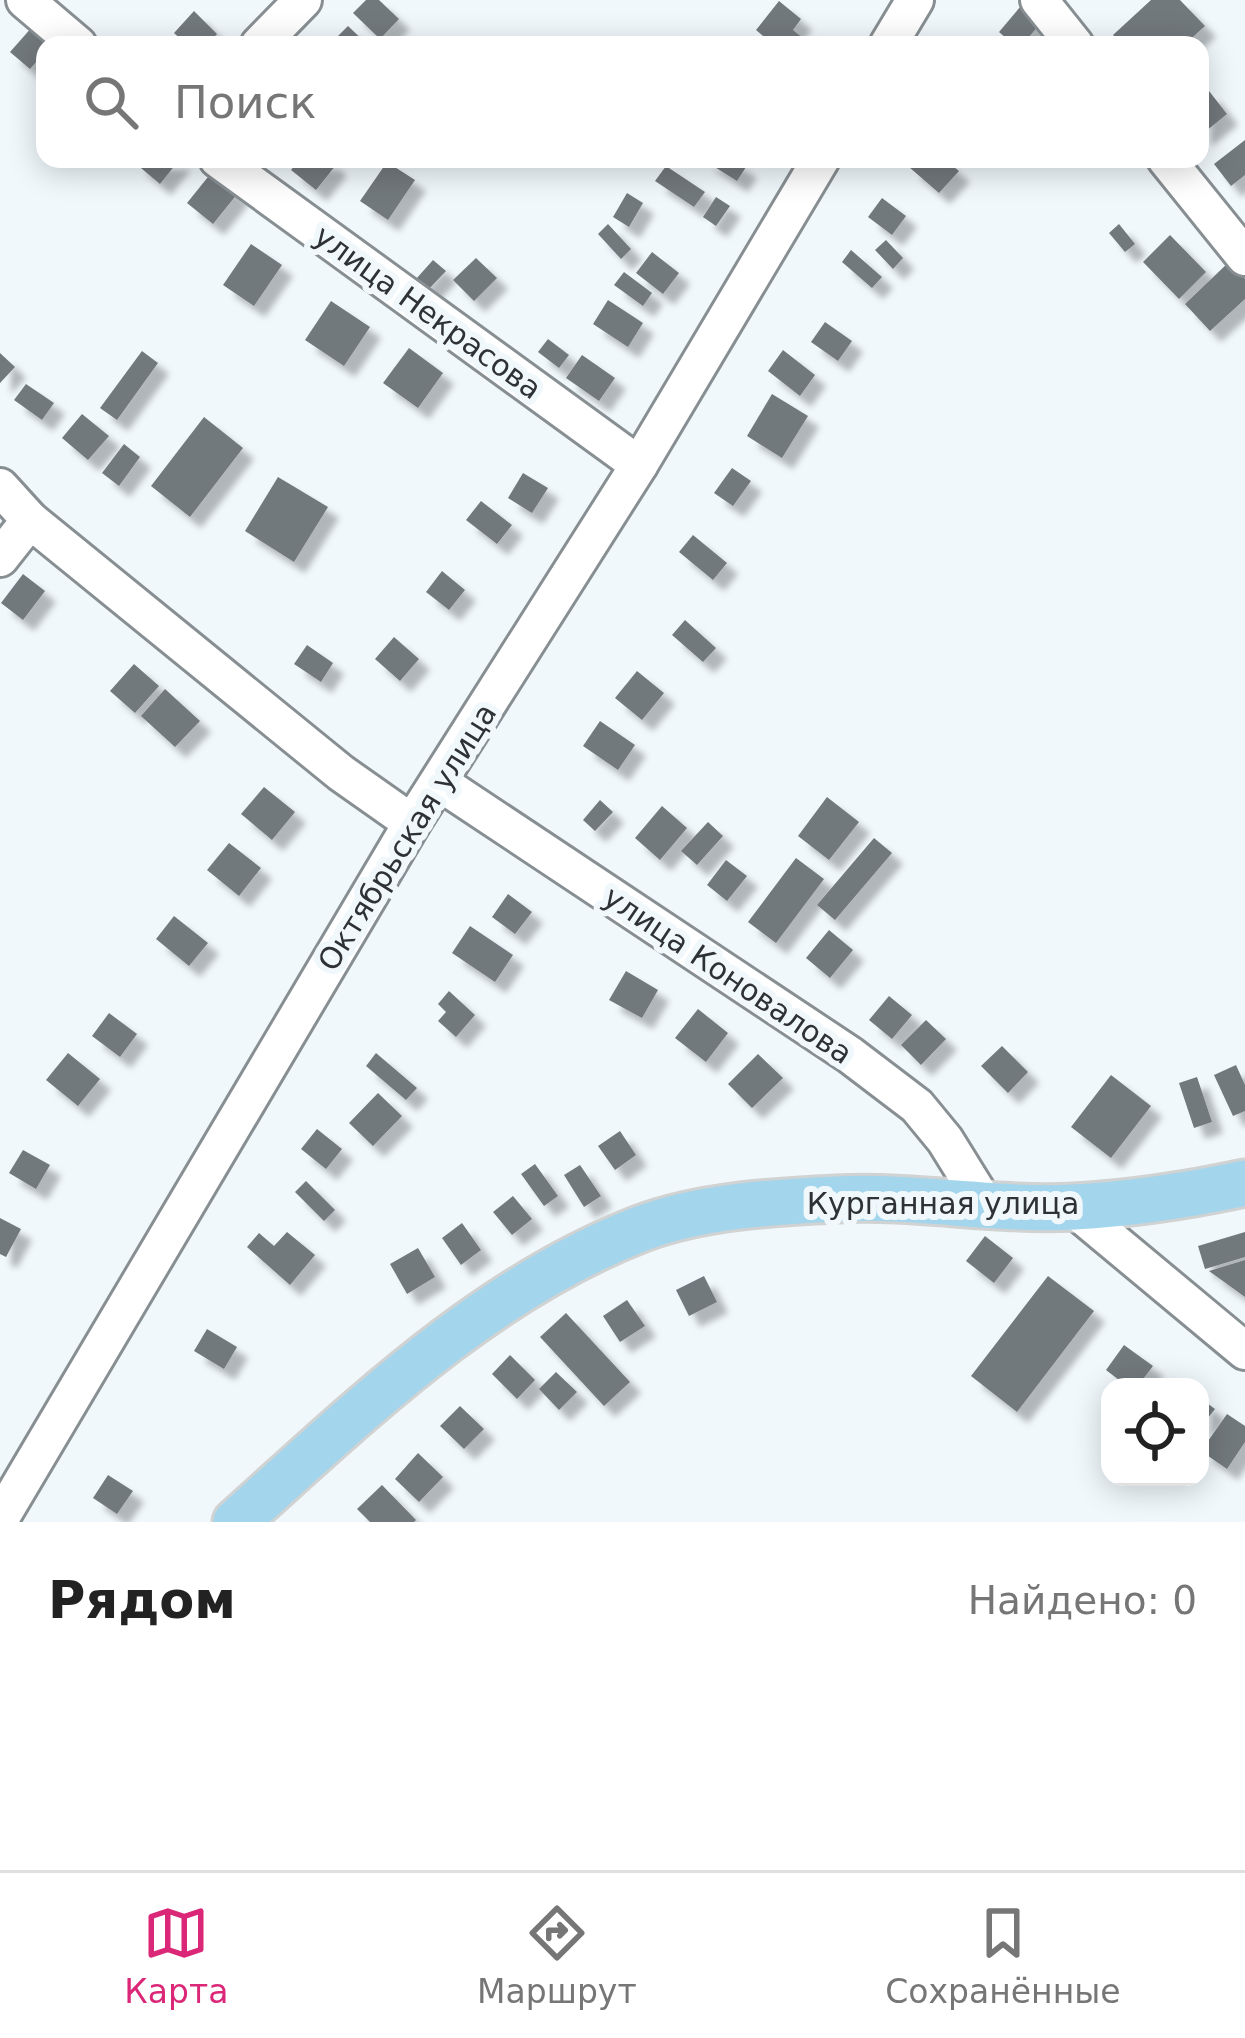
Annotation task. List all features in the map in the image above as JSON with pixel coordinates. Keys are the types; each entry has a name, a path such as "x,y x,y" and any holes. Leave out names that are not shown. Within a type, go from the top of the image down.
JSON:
{"main road":[{"name":"Курганная улица","path":"236,1522 379,1394 450,1339 534,1282 641,1228 731,1207 841,1198 1072,1207 1245,1183"}],"street":[{"path":"25,0 67,36"},
{"path":"268,36 303,0"},
{"path":"893,36 915,0"},
{"path":"1039,0 1068,36"},
{"name":"улица Некрасова","path":"230,168 639,465"},
{"name":"Октябрьская улица","path":"1,1520 412,823 639,465 815,168"},
{"path":"1173,168 1245,257"},
{"path":"0,487 30,520 341,773 412,823"},
{"path":"0,558 30,520"},
{"name":"улица Коновалова","path":"439,782 850,1055 917,1106 984,1203"},
{"path":"1072,1207 1245,1352"}],"building":[{"path":"366,0 379,0 399,19 383,36 377,36 353,13"},
{"path":"1151,0 1180,0 1205,26 1194,36 1113,35"},
{"path":"779,1 801,19 793,30 800,36 763,36 756,30"},
{"path":"1020,7 1040,24 1030,36 999,32"},
{"path":"194,11 217,34 177,36 174,33"},
{"path":"33,26 45,36 36,36 36,62 30,69 10,52"},
{"path":"348,26 359,36 338,36"},
{"path":"1209,91 1227,114 1209,129"},
{"path":"1245,140 1245,175 1231,186 1214,164"},
{"path":"141,168 173,168 160,184"},
{"path":"293,168 334,168 316,190"},
{"path":"383,168 396,168 415,180 388,220 360,201"},
{"path":"669,168 705,192 694,207 655,181"},
{"path":"716,168 745,168 737,181"},
{"path":"910,168 959,171 939,193"},
{"path":"212,172 238,193 213,224 187,203"},
{"path":"627,193 643,203 629,227 613,217"},
{"path":"716,197 730,206 716,226 703,217"},
{"path":"882,198 906,216 892,235 868,217"},
{"path":"608,224 631,249 621,259 598,234"},
{"path":"1119,224 1135,244 1125,252 1109,233"},
{"path":"1170,235 1206,272 1179,299 1143,262"},
{"path":"886,240 903,258 893,269 875,250"},
{"path":"251,244 282,265 254,306 223,285"},
{"path":"851,250 882,277 872,288 842,262"},
{"path":"652,252 679,273 663,294 636,273"},
{"path":"476,258 497,278 474,301 453,280"},
{"path":"433,260 446,271 428,290 416,279"},
{"path":"1229,262 1245,279 1245,299 1210,331 1185,304"},
{"path":"624,272 652,293 643,306 614,285"},
{"path":"608,300 643,323 628,347 593,324"},
{"path":"331,301 370,327 344,366 305,340"},
{"path":"825,322 852,341 838,361 811,342"},
{"path":"548,339 569,355 559,368 538,352"},
{"path":"409,348 443,373 418,408 383,383"},
{"path":"783,350 815,375 800,396 768,371"},
{"path":"142,351 158,363 117,420 100,408"},
{"path":"0,353 15,367 0,383"},
{"path":"582,355 615,378 599,401 566,378"},
{"path":"26,384 54,403 42,420 14,400"},
{"path":"772,394 808,416 782,458 747,436"},
{"path":"82,414 109,436 88,460 62,438"},
{"path":"204,417 243,448 190,517 151,486"},
{"path":"124,444 140,457 119,486 102,473"},
{"path":"732,468 751,481 733,506 714,493"},
{"path":"523,473 548,488 532,513 508,498"},
{"path":"278,477 328,507 294,562 245,531"},
{"path":"481,501 512,525 497,544 466,520"},
{"path":"693,535 727,563 713,580 679,552"},
{"path":"442,571 465,590 449,610 426,592"},
{"path":"23,574 45,591 23,620 1,603"},
{"path":"685,620 716,648 703,662 672,635"},
{"path":"394,637 419,659 400,681 375,659"},
{"path":"307,645 333,663 321,682 294,664"},
{"path":"134,664 159,686 135,713 110,691"},
{"path":"637,671 664,693 642,720 615,698"},
{"path":"165,689 200,721 175,747 141,716"},
{"path":"600,721 635,745 618,770 583,746"},
{"path":"264,787 295,812 272,840 241,814"},
{"path":"827,797 859,822 829,860 798,836"},
{"path":"600,800 613,812 595,831 583,820"},
{"path":"662,806 687,828 660,860 635,838"},
{"path":"708,822 723,836 697,865 681,851"},
{"path":"874,838 892,853 835,920 817,905"},
{"path":"229,843 261,868 239,896 207,870"},
{"path":"796,858 824,879 776,943 748,922"},
{"path":"726,860 747,876 727,901 707,885"},
{"path":"508,894 532,912 515,934 492,917"},
{"path":"174,916 208,943 189,966 156,939"},
{"path":"470,926 513,955 495,982 452,953"},
{"path":"829,930 853,950 830,978 806,958"},
{"path":"626,971 658,990 642,1018 609,1000"},
{"path":"449,991 475,1015 456,1037 438,1021 446,1012 438,1004"},
{"path":"889,996 912,1015 892,1039 869,1020"},
{"path":"698,1009 728,1033 706,1062 675,1038"},
{"path":"109,1013 137,1034 120,1057 92,1036"},
{"path":"926,1020 946,1039 921,1065 901,1045"},
{"path":"1002,1046 1028,1072 1008,1093 981,1066"},
{"path":"68,1053 100,1079 78,1106 46,1080"},
{"path":"376,1053 417,1088 406,1100 366,1066"},
{"path":"758,1054 783,1078 752,1108 728,1084"},
{"path":"1236,1065 1245,1085 1245,1111 1233,1116 1214,1075"},
{"path":"1111,1075 1151,1106 1111,1158 1071,1127"},
{"path":"1197,1077 1212,1122 1194,1128 1179,1083"},
{"path":"378,1093 402,1116 373,1146 349,1123"},
{"path":"317,1129 342,1149 326,1169 301,1149"},
{"path":"620,1131 636,1155 615,1170 598,1146"},
{"path":"23,1150 50,1165 36,1189 9,1173"},
{"path":"535,1164 558,1196 544,1206 521,1174"},
{"path":"580,1165 601,1196 584,1207 564,1175"},
{"path":"306,1181 335,1210 324,1221 295,1192"},
{"path":"513,1196 532,1219 512,1235 493,1212"},
{"path":"0,1218 21,1229 6,1257 0,1254"},
{"path":"462,1223 481,1250 461,1265 442,1238"},
{"path":"287,1232 315,1255 290,1285 247,1247 259,1233 274,1246"},
{"path":"1245,1232 1245,1257 1205,1269 1198,1246"},
{"path":"985,1236 1013,1258 994,1283 966,1261"},
{"path":"418,1248 435,1277 407,1294 390,1264"},
{"path":"1245,1260 1245,1297 1209,1271"},
{"path":"704,1276 717,1302 689,1316 676,1290"},
{"path":"1048,1276 1094,1311 1017,1412 971,1376"},
{"path":"627,1300 645,1326 620,1342 603,1316"},
{"path":"566,1313 630,1382 604,1406 540,1337"},
{"path":"207,1329 237,1347 224,1369 194,1351"},
{"path":"1124,1345 1153,1366 1144,1378 1116,1378 1106,1370"},
{"path":"510,1355 535,1380 517,1399 492,1374"},
{"path":"556,1372 577,1392 559,1410 539,1389"},
{"path":"460,1406 484,1429 464,1449 440,1426"},
{"path":"1227,1414 1245,1426 1245,1442 1227,1469 1209,1457 1209,1440"},
{"path":"418,1453 443,1477 419,1502 395,1479"},
{"path":"108,1475 133,1491 117,1514 93,1498"},
{"path":"382,1485 414,1522 370,1522 357,1509"}]}
